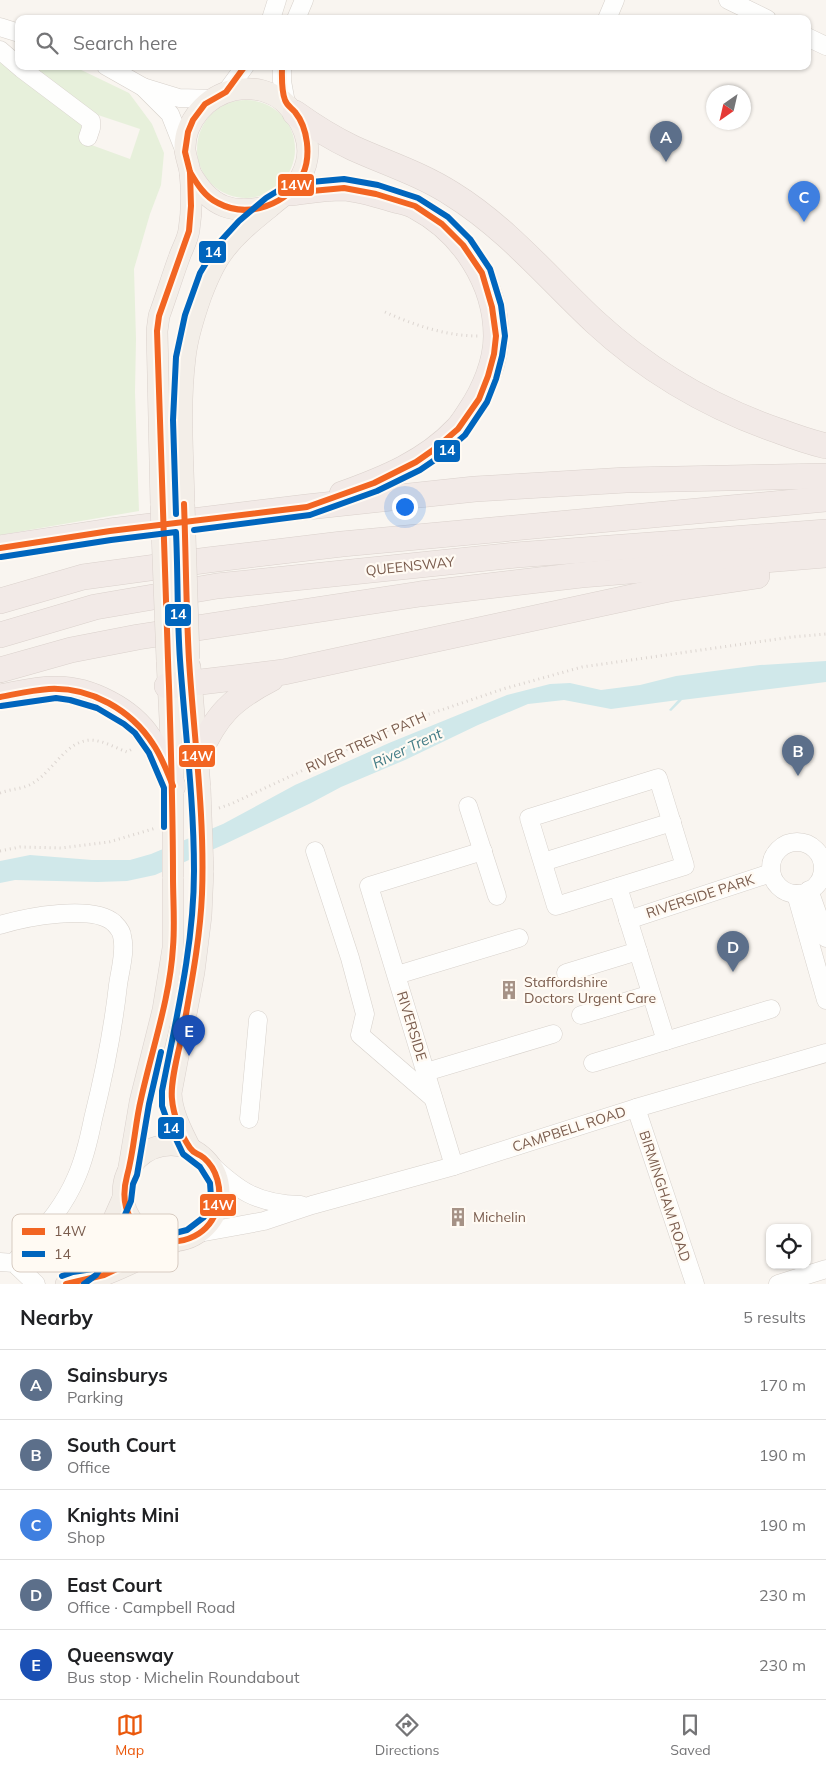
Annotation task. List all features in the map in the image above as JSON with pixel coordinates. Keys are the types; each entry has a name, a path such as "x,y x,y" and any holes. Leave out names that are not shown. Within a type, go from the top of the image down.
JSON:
{"highway":[{"path":"290,108 328,136 413,172 452,194 502,232 602,328 628,350 666,377 709,402 747,420 826,446"},
{"path":"281,199 344,188 376,194 416,206 442,224 464,245 482,272 492,307 496,336 494,354 479,398 458,429 416,462 374,483 307,507"},
{"path":"0,548 110,531 307,507 475,490 617,481 826,476"},
{"name":"QUEENSWAY","path":"0,601 83,577 208,560 352,543 826,499"},
{"name":"QUEENSWAY","path":"0,635 95,607 217,586 516,555 826,532"},
{"path":"0,670 72,650 138,637 420,594 581,575 826,555"},
{"path":"167,686 191,671 284,672 669,589 826,565"},
{"path":"198,756 207,735 233,702 246,692 284,672"},
{"path":"0,697 56,689 88,694 101,700 129,717 141,727 157,749 173,790"}],"main road":[{"path":"128,1174 140,1102 165,1001 173,948 173,790 171,718 167,686 157,331 162,308 189,231 192,206 188,162 188,132 193,120 205,104 220,95 241,89 254,89 265,92 290,108 304,130 307,143 307,158 300,179 281,199 245,228 223,251 208,277 193,318 185,358 182,420 184,504 191,671 200,788 203,871 201,916 194,972 171,1093 171,1104 175,1118 218,1180 220,1197 211,1222 199,1233 178,1241"},
{"path":"188,162 198,187 219,204 233,209 254,210 281,199"},
{"path":"116,1214 123,1198 124,1181 131,1166 146,1152 162,1146 178,1146 199,1155"},
{"path":"123,1198 128,1214"},
{"path":"71,1282 85,1272"},
{"path":"71,1282 101,1276 111,1272"}],"street":[{"path":"272,15 277,0"},
{"path":"298,15 304,0"},
{"path":"608,15 615,0"},
{"path":"728,0 759,15"},
{"path":"0,27 15,32"},
{"path":"811,39 826,46"},
{"path":"0,50 15,63"},
{"path":"23,70 91,121 88,138"},
{"path":"113,70 144,87 179,98 220,95 242,70"},
{"path":"282,70 282,81 290,108"},
{"path":"144,87 170,114 188,162"},
{"path":"658,778 672,822 685,866 556,906 529,818 658,778"},
{"path":"468,806 497,896"},
{"path":"543,862 672,822"},
{"path":"793,842 802,842 810,845 824,859 822,874 818,882 803,892 788,892 780,888 774,881 771,873 773,856 785,845 793,842"},
{"path":"315,851 350,958 365,1014 360,1035 434,1098"},
{"name":"RIVERSIDE","path":"454,1166 369,886 483,851"},
{"name":"RIVERSIDE PARK","path":"628,920 771,873"},
{"path":"618,887 666,1041"},
{"path":"803,892 826,938"},
{"path":"803,892 826,1000"},
{"path":"0,925 18,919 66,913 98,915 114,923 122,934 123,948 114,1023 102,1084 77,1177 56,1214"},
{"path":"397,976 519,938"},
{"path":"566,973 638,951"},
{"path":"581,1016 651,994"},
{"path":"593,1063 771,1009"},
{"path":"249,1119 258,1020"},
{"path":"426,1072 553,1034"},
{"name":"CAMPBELL ROAD","path":"199,1233 264,1222 312,1205 454,1166 636,1108 826,1053"},
{"name":"BIRMINGHAM ROAD","path":"636,1108 695,1284"},
{"name":"CAMPBELL ROAD","path":"199,1155 228,1182 252,1197 282,1205 312,1205"},
{"path":"778,1284 826,1269"},
{"path":"20,1272 36,1284"}],"path":[{"path":"385,312 406,321 456,335 496,336"},
{"name":"RIVER TRENT PATH","path":"214,810 231,804 406,722 503,689 582,667 792,637 826,634"},
{"path":"0,793 32,784 51,768 64,752 87,741 97,740 127,752 137,746"},
{"path":"0,852 20,847 61,848 109,842 163,826"}],"green space":[{"path":"0,56 80,122 86,143 130,159 140,129 83,108 33,70 81,70 129,93 152,124 164,153 161,185 150,214 134,269 135,392 139,511 0,535"},
{"path":"246,100 265,104 280,115 291,130 295,149 291,168 280,183 265,194 246,198 227,194 212,183 201,168 197,149 201,130 212,115 227,104"}],"water":[{"name":"River Trent","path":"826,661 826,682 682,700 671,711 669,710 678,700 611,709 564,700 528,704 341,787 223,845 155,875 127,881 15,880 0,883 0,861 30,855 92,860 130,860 151,854 223,824 295,785 389,743 507,695 550,684 570,683 601,690 640,685 676,676 760,665"}],"transit line":[{"name":"14W","path":"129,1214 125,1200 127,1176 145,1080 168,985 174,938 169,686 157,331 159,316 189,231 191,206 190,172 185,152 188,132 193,120 205,104 226,92 242,70"},
{"name":"14W","path":"190,172 209,197 230,208 254,209 266,206 288,194 303,174 307,159 307,142 303,126 295,112 287,104 284,96 282,70"},
{"name":"14","path":"176,514 173,420 176,357 185,315 200,273 217,245 239,221 266,198 289,184 344,179 378,185 418,198 448,217 470,239 490,269 501,305 505,336 496,379 487,402 465,435 442,455 420,470 377,491 310,515 194,530"},
{"name":"14W","path":"0,548 110,531 307,507 374,483 416,462 458,429 479,399 494,354 496,336 492,307 482,273 463,245 442,224 415,206 376,194 344,188 290,193"},
{"name":"14W","path":"178,1241 194,1236 209,1225 219,1200 219,1186 215,1174 204,1158 195,1153 187,1143 178,1124 172,1099 174,1075 195,962 203,865 189,660 184,504"},
{"name":"14","path":"1,557 176,532 179,644 191,792 194,871 188,954 162,1091 162,1106 183,1154 200,1167 210,1183 211,1197 204,1217 187,1230 178,1232"},
{"name":"14W","path":"0,697 24,692 65,689 80,692 108,703 122,711 144,732 159,754 173,786"},
{"name":"14","path":"1,706 56,698 70,700 97,708 124,724 135,733 149,753 164,788 164,827"},
{"name":"14","path":"125,1214 131,1201 133,1184 137,1175 149,1104 161,1052"},
{"name":"14","path":"62,1276 73,1272"},
{"name":"14","path":"84,1284 98,1272"},
{"name":"14W","path":"66,1284 110,1272"}],"place":[{"name":"Sainsburys","path":"666,162"},
{"name":"Knights Mini","path":"804,222"},
{"name":"South Court","path":"798,776"},
{"name":"East Court","path":"733,972"},
{"name":"Staffordshire Doctors Urgent Care","path":"509,990"},
{"name":"Queensway","path":"189,1056"},
{"name":"Michelin","path":"458,1217"}]}
